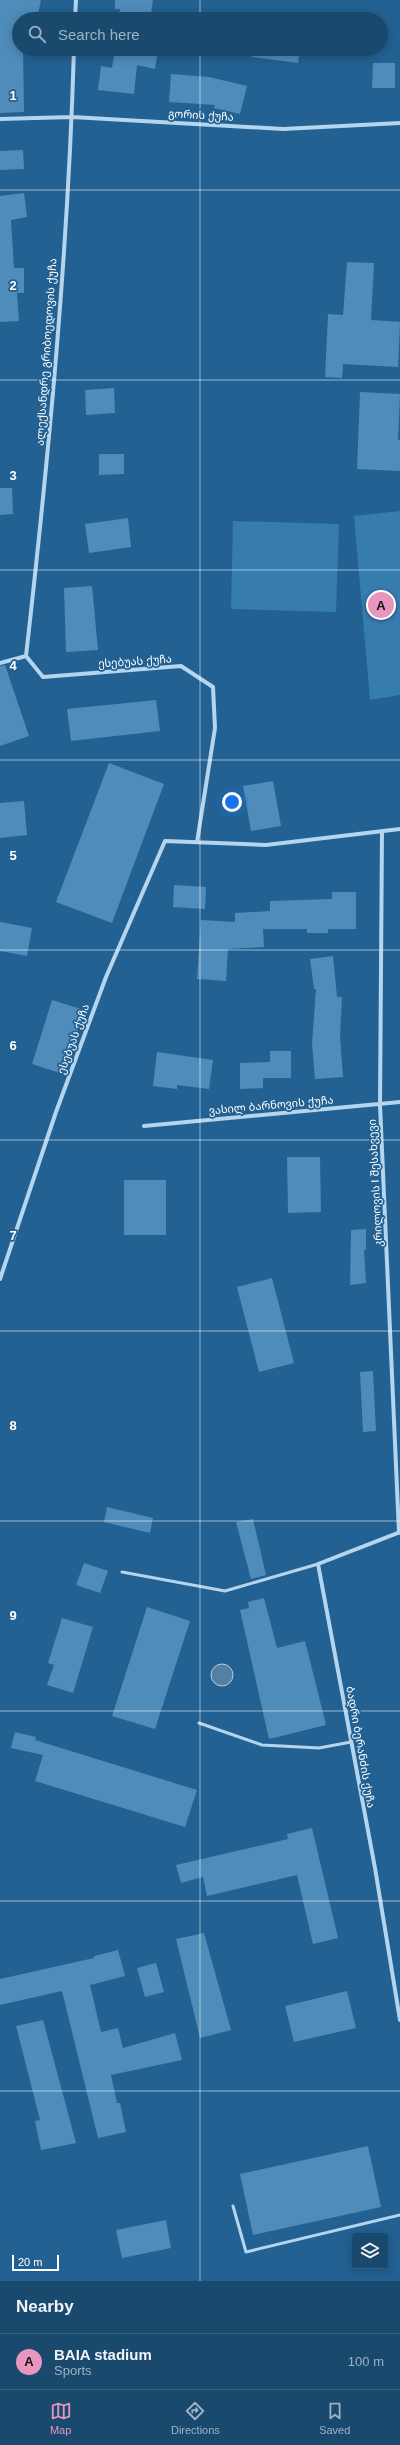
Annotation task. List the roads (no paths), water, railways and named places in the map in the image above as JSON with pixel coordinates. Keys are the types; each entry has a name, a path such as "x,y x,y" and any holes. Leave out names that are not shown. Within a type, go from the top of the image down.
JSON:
{"street":[{"path":"75,12 76,0"},
{"name":"ალექსანდრე გრიბოედოვის ქუჩა","path":"26,656 46,478 72,117 74,56"},
{"name":"გორის ქუჩა","path":"0,119 72,117 282,129 400,123"},
{"path":"0,663 26,656"},
{"name":"ესებუას ქუჩა","path":"26,656 43,677 181,666 213,687 215,728 197,842"},
{"name":"ესებუას ქუჩა","path":"0,1279 56,1112 103,984 165,841 266,844 400,829"},
{"name":"კრილოვის I შესახვევი","path":"382,831 380,1105 400,1533"},
{"name":"ვასილ ბარნოვის ქუჩა","path":"144,1126 400,1102"},
{"path":"318,1564 400,1533"},
{"name":"ბადრი ბერანძის ქუჩა","path":"318,1564 400,2020"}],"lane":[{"path":"122,1572 225,1591 318,1564"},
{"path":"199,1722 262,1745 319,1748 351,1742"},
{"path":"233,2206 246,2252 400,2215"}],"place":[{"name":"BAIA stadium","path":"381,605"}]}
